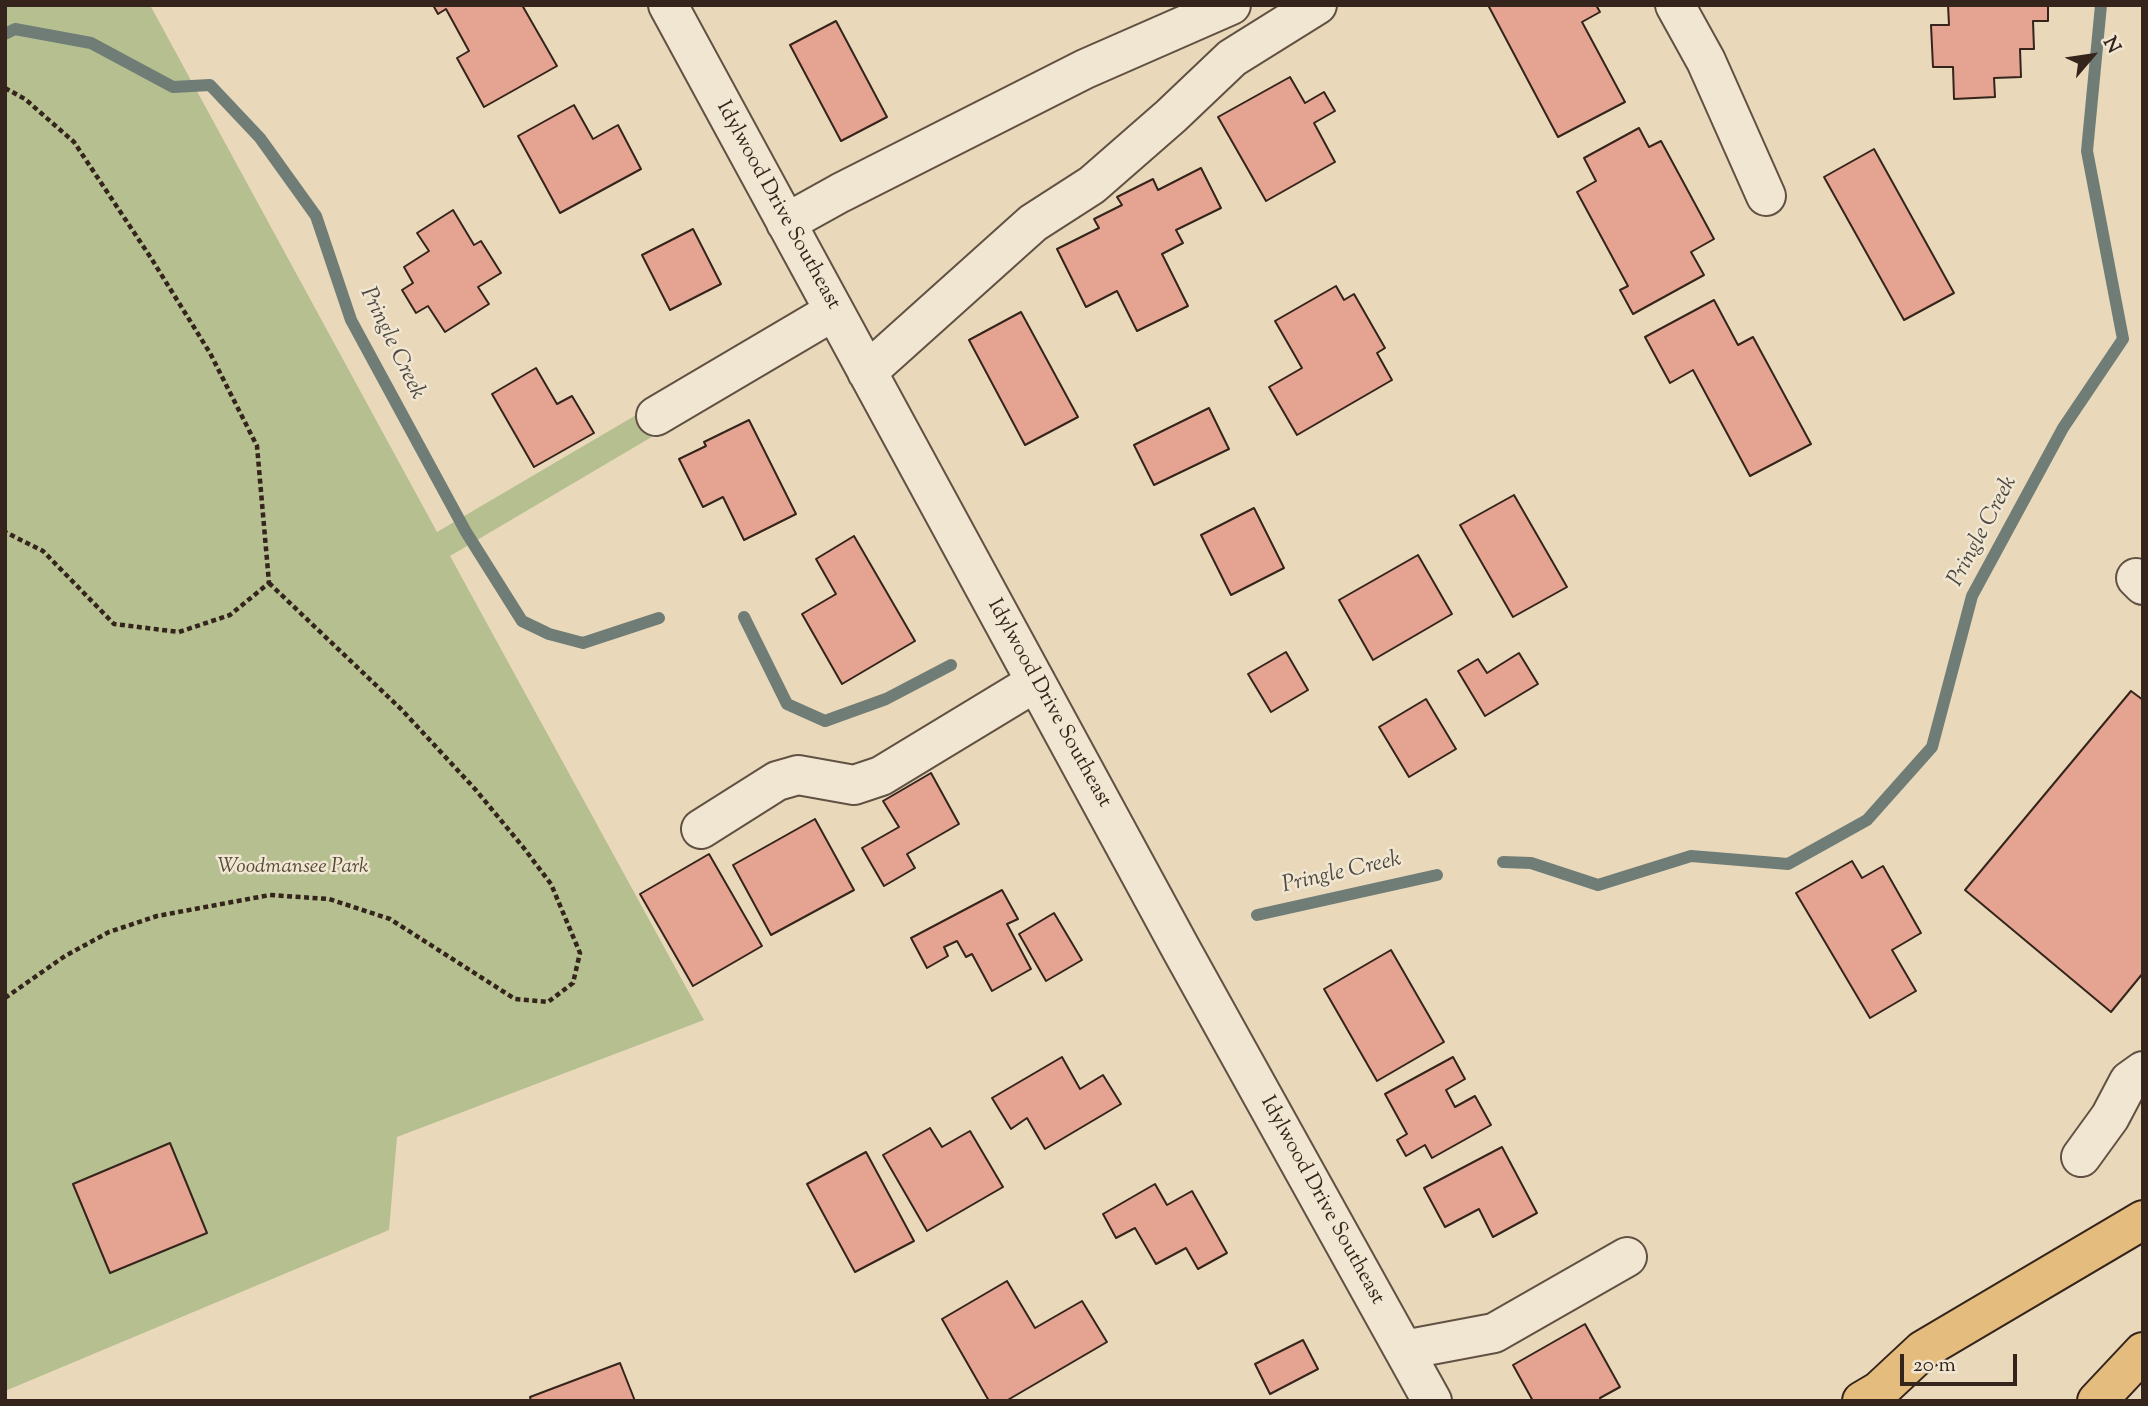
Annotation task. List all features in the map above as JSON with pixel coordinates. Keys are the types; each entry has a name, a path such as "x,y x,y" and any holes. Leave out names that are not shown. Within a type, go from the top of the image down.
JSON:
{"main road":[{"path":"1871,1396 1923,1350 2143,1220"},
{"path":"2097,1401 2143,1352"}],"street":[{"name":"Idylwood Drive Southeast","path":"668,5 1181,949 1432,1401"},
{"path":"786,223 1085,69 1231,5"},
{"path":"867,372 1033,223 1092,185 1232,58 1317,5"},
{"path":"1675,5 1706,61 1766,196"},
{"path":"656,416 834,311"},
{"path":"701,829 777,781 798,775 854,785 881,776 1036,682"},
{"path":"2081,1157 2110,1117 2129,1081 2143,1071"},
{"path":"1404,1350 1494,1334 1627,1257"}],"path":[{"path":"5,88 25,99 74,142 210,353 257,446 269,583 402,710 475,789 551,884 580,953 573,983 548,1002 515,999 390,919 329,899 270,895 157,916 109,932 65,956 5,999"},
{"path":"5,531 43,551 114,624 178,632 230,615 269,583"}],"green space":[{"name":"Woodmansee Park","path":"5,5 150,5 437,532 786,327 799,350 450,556 704,1020 397,1137 389,1230 5,1391"}],"building":[{"path":"433,5 522,5 557,66 484,107 457,58 469,51 446,9 438,14"},
{"path":"1488,5 1596,5 1600,12 1582,22 1625,102 1558,137"},
{"path":"1948,5 2048,5 2048,21 2033,21 2034,49 2020,49 2021,77 1994,78 1995,97 1954,99 1953,67 1933,67 1931,25 1949,25"},
{"path":"836,21 887,117 841,141 790,45"},
{"path":"1290,77 1305,103 1324,92 1335,111 1314,123 1335,162 1266,201 1218,117"},
{"path":"574,105 593,139 618,125 641,169 560,213 518,136"},
{"path":"1639,128 1649,147 1661,141 1714,239 1691,252 1704,275 1633,314 1620,290 1628,286 1577,192 1596,181 1584,158"},
{"path":"1874,149 1954,293 1904,320 1824,177"},
{"path":"1201,168 1221,208 1176,230 1183,243 1162,254 1188,306 1137,331 1117,291 1086,307 1057,249 1099,228 1094,219 1122,205 1117,197 1153,179 1158,190"},
{"path":"453,210 474,245 481,241 501,273 478,287 489,304 445,332 428,306 416,313 402,290 413,283 404,267 429,251 417,233"},
{"path":"693,229 721,284 670,310 642,255"},
{"path":"1336,286 1344,300 1354,294 1385,348 1377,353 1392,380 1297,435 1269,387 1302,368 1275,321"},
{"path":"1714,300 1738,345 1753,337 1811,444 1750,476 1693,370 1670,383 1645,337"},
{"path":"1021,312 1078,417 1025,445 969,340"},
{"path":"536,368 557,404 572,396 594,433 534,467 492,394"},
{"path":"1209,408 1229,449 1154,485 1134,445"},
{"path":"749,420 796,514 744,540 723,497 703,507 679,459 706,446 704,442"},
{"path":"1514,495 1567,587 1513,617 1460,525"},
{"path":"1254,508 1284,568 1231,595 1201,535"},
{"path":"854,536 915,641 842,684 802,614 836,594 816,559"},
{"path":"1418,555 1452,614 1373,660 1339,600"},
{"path":"1286,652 1308,690 1271,712 1248,674"},
{"path":"1519,653 1538,684 1485,716 1458,671 1478,659 1487,673"},
{"path":"2131,691 2143,700 2143,973 2111,1012 1965,890"},
{"path":"1426,699 1456,749 1409,777 1379,727"},
{"path":"931,773 959,824 907,854 915,868 884,886 862,848 899,827 883,801"},
{"path":"815,819 854,890 771,935 733,865"},
{"path":"709,854 762,946 693,986 640,894"},
{"path":"1852,861 1862,878 1883,866 1921,933 1892,950 1916,991 1870,1018 1796,893"},
{"path":"1002,890 1018,919 1007,924 1031,969 992,991 972,954 966,957 957,941 944,947 948,956 927,968 911,938"},
{"path":"1054,913 1082,960 1046,981 1019,934"},
{"path":"1391,950 1444,1042 1377,1081 1324,989"},
{"path":"1062,1057 1080,1089 1103,1075 1121,1104 1045,1149 1027,1118 1011,1129 992,1098"},
{"path":"1453,1057 1465,1079 1446,1090 1455,1107 1475,1096 1491,1125 1432,1158 1425,1145 1406,1156 1397,1140 1407,1134 1385,1094"},
{"path":"930,1128 942,1147 970,1131 1003,1187 927,1231 883,1155"},
{"path":"170,1143 207,1233 110,1273 73,1184"},
{"path":"1502,1147 1537,1213 1493,1237 1479,1209 1445,1227 1424,1188"},
{"path":"866,1152 914,1241 855,1272 807,1184"},
{"path":"1155,1184 1167,1205 1192,1191 1227,1253 1198,1269 1186,1248 1156,1264 1135,1228 1116,1238 1103,1214"},
{"path":"1007,1281 1035,1328 1082,1301 1107,1342 1006,1401 989,1401 942,1319"},
{"path":"1585,1324 1620,1387 1600,1398 1601,1401 1533,1401 1513,1365"},
{"path":"1303,1340 1318,1369 1270,1394 1255,1364"},
{"path":"620,1363 635,1401 531,1401 530,1397"}],"waterway":[{"name":"Pringle Creek","path":"1503,862 1531,863 1598,885 1691,856 1788,864 1867,820 1932,747 1972,596 2063,428 2123,339 2087,151 2101,5"},
{"name":"Pringle Creek","path":"5,34 15,29 91,43 173,87 210,85 260,138 316,216 351,320 466,532 522,621 549,634 583,643 659,618"},
{"name":"Pringle Creek","path":"744,617 787,704 825,721 886,699 951,665"},
{"name":"Pringle Creek","path":"1257,915 1437,875"}]}
